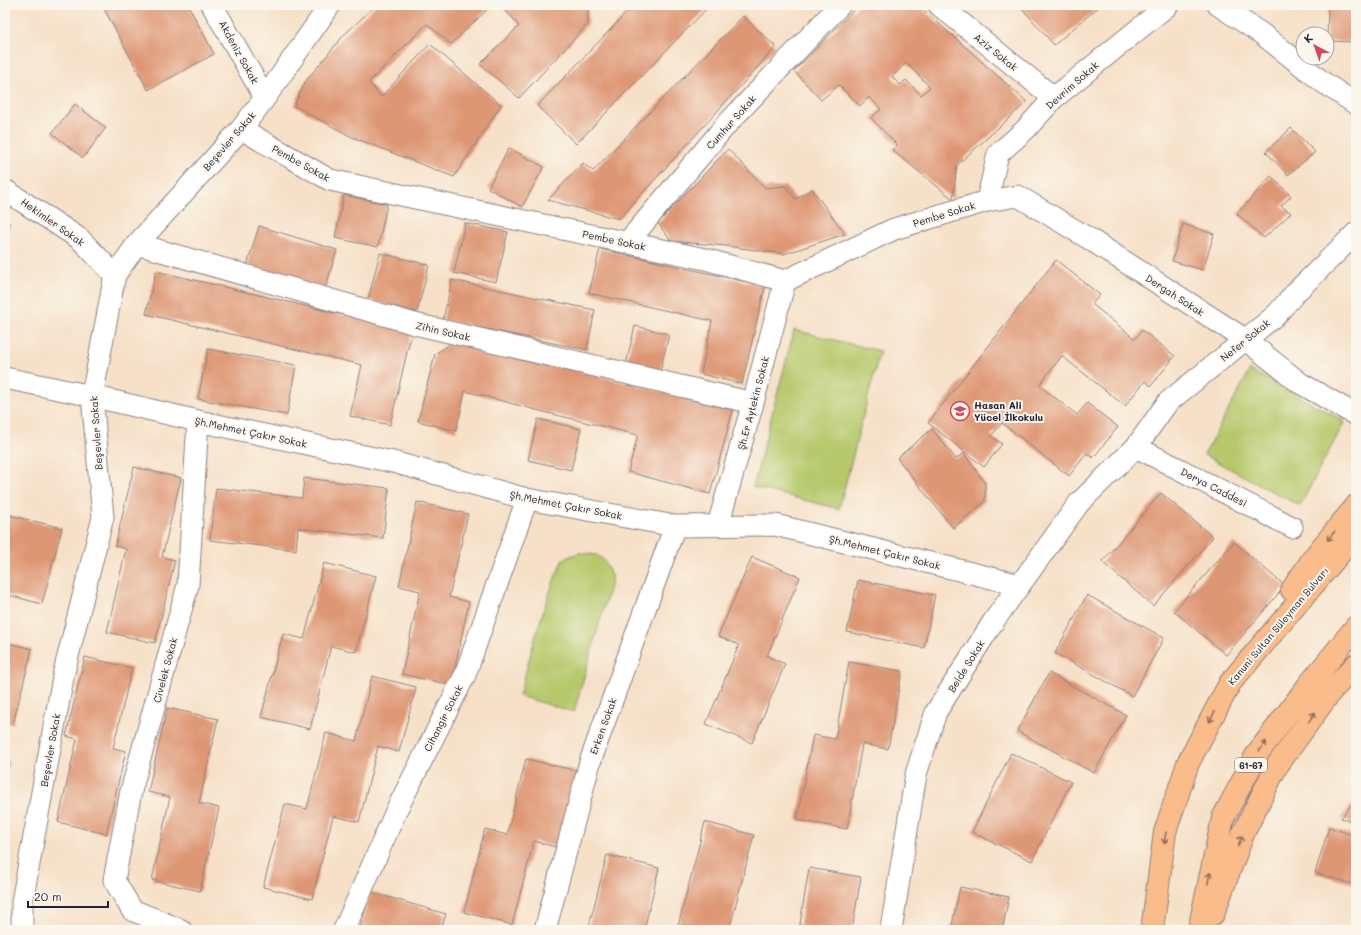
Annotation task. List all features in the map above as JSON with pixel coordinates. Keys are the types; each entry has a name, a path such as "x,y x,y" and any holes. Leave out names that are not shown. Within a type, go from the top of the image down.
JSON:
{"main road":[{"path":"1230,683 1315,556 1356,506"},
{"name":"Kanuni Sultan Süleyman Bulvarı","path":"1152,930 1165,832 1188,763 1230,683 1356,534"},
{"name":"61-67","path":"1199,930 1223,818 1257,754 1308,686 1356,627"},
{"name":"61-67","path":"1207,930 1243,834 1276,767 1331,691 1356,665"}],"street":[{"name":"Akdeniz Sokak","path":"212,5 265,98"},
{"name":"Beşevler Sokak","path":"22,930 22,902 64,672 103,517 92,396 115,275 137,244 241,129 265,98 330,5"},
{"name":"Cumhur Sokak","path":"627,243 726,125 840,5"},
{"name":"Aziz Sokak","path":"939,5 1054,98"},
{"name":"Devrim Sokak","path":"987,201 998,154 1025,130 1054,98 1168,5"},
{"path":"1218,5 1262,34 1324,82 1356,104"},
{"name":"Pembe Sokak","path":"241,129 330,180 705,259 785,280 894,229 987,201"},
{"name":"Hekimler Sokak","path":"5,190 80,239 115,275"},
{"name":"Dergah Sokak","path":"987,201 1018,196 1088,238 1246,340 1300,383 1356,415"},
{"name":"Nefer Sokak","path":"1136,447 1168,402 1276,315 1297,291 1356,233"},
{"name":"Zihin Sokak","path":"137,244 415,324 754,403"},
{"name":"Şh.Er Aytekin Sokak","path":"718,525 754,403 785,280"},
{"name":"Şh.Mehmet Çakır Sokak","path":"5,378 393,462 527,499 675,526 775,525 1020,585"},
{"name":"Civelek Sokak","path":"181,930 132,910 114,880 131,791 188,585 198,421"},
{"name":"Derya Caddesi","path":"1136,447 1292,527"},
{"name":"Belde Sokak","path":"891,930 916,774 936,712 993,622 1079,503 1136,447"},
{"name":"Cihangir Sokak","path":"344,930 397,809 465,674 527,499"},
{"name":"Erken Sokak","path":"544,930 590,762 675,526"}],"green space":[{"path":"794,330 880,351 839,509 753,487"},
{"path":"1250,370 1345,421 1300,506 1204,455"},
{"path":"578,553 592,554 601,558 607,565 612,579 574,712 519,696 538,627 563,559"}],"building":[{"path":"102,5 188,5 214,54 148,90"},
{"path":"376,5 492,5 451,44 427,24 369,82 381,97 430,44 501,105 454,177 352,137 294,106 305,82 344,35"},
{"path":"499,5 584,5 588,9 588,24 519,98 480,64 519,26"},
{"path":"634,5 710,5 576,144 537,106"},
{"path":"859,5 918,5 1027,102 957,165 953,199 892,150 897,145 871,118 881,109 869,97 860,106 839,85 821,100 794,71","holes":["906,63 930,87 921,95 906,80 900,85 892,77"]},
{"path":"1019,5 1101,5 1054,45"},
{"path":"1328,5 1356,5 1356,42 1335,41 1335,26 1327,26"},
{"path":"743,16 776,47 619,219 548,200 583,163 593,171"},
{"path":"75,104 106,128 83,158 52,133"},
{"path":"1291,128 1315,152 1288,175 1266,152"},
{"path":"509,148 544,167 522,207 488,188"},
{"path":"728,149 765,188 785,186 796,199 812,189 845,234 784,254 726,246 671,241 658,223"},
{"path":"1271,176 1291,196 1281,206 1291,213 1264,238 1237,214"},
{"path":"344,195 387,204 378,247 335,238"},
{"path":"5,222 10,224 6,239 5,239"},
{"path":"465,223 508,232 496,282 454,273"},
{"path":"1183,224 1214,234 1203,270 1172,261"},
{"path":"259,226 337,250 325,289 247,265"},
{"path":"600,249 765,286 742,384 701,374 712,321 589,293"},
{"path":"380,253 429,265 417,312 368,300"},
{"path":"1056,260 1100,295 1092,304 1135,339 1142,330 1175,356 1151,386 1145,381 1125,406 1062,356 1039,385 1077,415 1087,403 1118,427 1093,458 1087,453 1069,476 1002,423 991,436 1002,444 984,467 928,423"},
{"path":"156,271 412,331 390,425 350,416 362,365 146,314"},
{"path":"452,280 595,310 587,350 443,320"},
{"path":"635,326 669,334 660,372 626,364"},
{"path":"456,340 733,410 710,494 628,472 638,435 465,391 456,431 418,421 435,354"},
{"path":"208,349 296,365 287,415 198,399"},
{"path":"538,419 581,429 571,470 528,460"},
{"path":"932,429 956,459 964,453 985,483 985,501 953,528 897,458"},
{"path":"134,467 181,478 162,557 175,560 155,643 107,632 126,549 115,546"},
{"path":"304,478 389,488 383,538 298,528 296,550 210,540 216,488 302,498"},
{"path":"1161,493 1213,537 1153,606 1102,562"},
{"path":"417,502 468,514 449,597 469,602 451,685 402,674 420,591 399,586"},
{"path":"5,514 62,528 42,604 5,594"},
{"path":"1234,542 1285,586 1226,655 1174,611"},
{"path":"752,557 800,577 767,656 785,664 752,743 706,724 739,645 718,636"},
{"path":"324,563 376,576 356,652 331,646 310,729 261,717 283,634 304,639"},
{"path":"858,580 935,595 924,648 847,632"},
{"path":"1087,595 1164,638 1132,696 1055,653"},
{"path":"5,642 32,649 13,724 5,722"},
{"path":"85,657 132,668 113,748 126,751 106,834 58,822 77,739 66,736"},
{"path":"849,662 902,671 888,749 862,744 847,829 797,820 813,735 835,739"},
{"path":"1049,673 1126,715 1094,773 1017,731"},
{"path":"372,676 416,687 399,752 378,746 359,822 333,816 312,899 263,887 285,804 307,809 326,733 356,741"},
{"path":"167,708 218,719 199,803 219,808 200,891 152,880 170,797 148,792"},
{"path":"1011,753 1071,782 1032,861 972,832"},
{"path":"526,759 578,771 559,848 534,841 512,925 464,912 485,829 507,835"},
{"path":"5,761 9,762 6,776 5,776"},
{"path":"1356,799 1356,823 1341,818"},
{"path":"705,822 754,835 729,930 677,930"},
{"path":"1329,827 1356,836 1356,885 1315,873"},
{"path":"607,855 659,868 644,930 588,930"},
{"path":"809,868 861,877 852,930 799,930"},
{"path":"960,887 1009,897 1002,930 951,930"},
{"path":"371,892 446,914 441,930 359,930"},
{"path":"566,926 581,929 581,930 565,930"}],"place":[{"name":"Hasan Ali Yücel İlkokulu","path":"960,411"}]}
